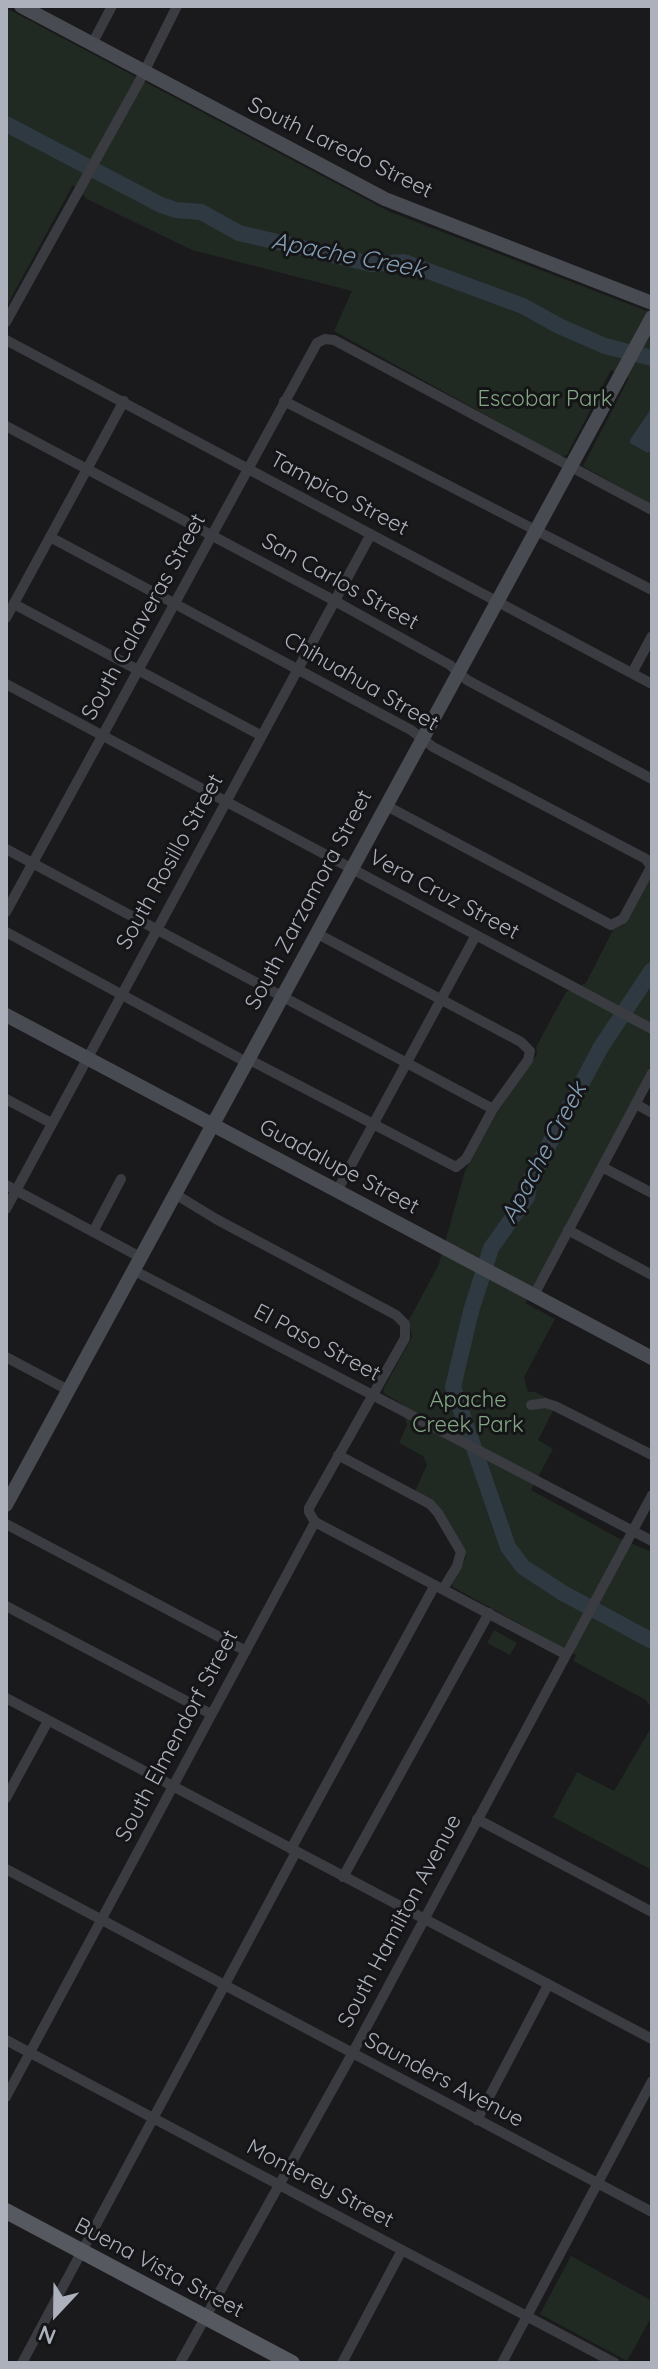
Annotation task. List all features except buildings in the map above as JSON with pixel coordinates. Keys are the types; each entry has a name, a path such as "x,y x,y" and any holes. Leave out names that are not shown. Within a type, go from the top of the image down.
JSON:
{"main road":[{"name":"South Laredo Street","path":"21,6 385,199 652,303"},
{"name":"South Zarzamora Street","path":"6,1505 652,317"},
{"name":"Guadalupe Street","path":"6,1015 652,1358"},
{"name":"Buena Vista Street","path":"6,2211 292,2363"}],"street":[{"path":"92,44 112,6"},
{"path":"6,322 111,134 177,6"},
{"name":"South Calaveras Street","path":"6,912 317,343 325,339 334,340 570,467"},
{"name":"Tampico Street","path":"6,340 652,684"},
{"path":"6,618 124,401"},
{"path":"284,401 652,590"},
{"name":"San Carlos Street","path":"6,426 335,601 450,665 467,680 652,779"},
{"path":"570,467 652,510"},
{"name":"South Rosillo Street","path":"6,1209 11,1188 87,1058 371,534"},
{"name":"Chihuahua Street","path":"50,537 298,668 433,747 651,864"},
{"path":"14,604 262,736"},
{"path":"632,673 652,636"},
{"name":"Vera Cruz Street","path":"6,684 652,1029"},
{"path":"385,805 611,925 623,919 651,864"},
{"path":"6,849 493,1109"},
{"path":"6,932 451,1166 463,1163 493,1109 528,1060 529,1050 521,1042 316,933"},
{"path":"337,1191 476,935"},
{"path":"534,1295 652,1073"},
{"path":"6,1099 51,1123"},
{"path":"636,1104 652,1113"},
{"path":"602,1167 652,1193"},
{"path":"93,1232 121,1179"},
{"name":"El Paso Street","path":"11,1188 93,1232 137,1263 373,1395 652,1541"},
{"name":"South Elmendorf Street","path":"6,2097 315,1522 309,1508 405,1338 407,1329 396,1315 175,1194"},
{"path":"568,1230 652,1275"},
{"path":"6,1357 68,1390"},
{"path":"531,1405 545,1403 555,1406 652,1455"},
{"path":"22,2363 294,1851 439,1587 457,1566 461,1552 430,1504 338,1455"},
{"name":"South Hamilton Avenue","path":"180,2363 352,2054 652,1495"},
{"path":"315,1522 489,1613 568,1650"},
{"path":"6,1524 246,1651"},
{"path":"6,1606 211,1714"},
{"path":"343,1877 489,1613"},
{"path":"6,1698 652,2039"},
{"path":"6,1798 48,1721"},
{"path":"477,1819 652,1912"},
{"name":"Saunders Avenue","path":"6,1869 652,2212"},
{"path":"477,2120 548,1985"},
{"name":"Monterey Street","path":"6,2040 615,2363"},
{"path":"502,2363 652,2081"},
{"path":"342,2363 402,2250"}],"green space":[{"name":"Escobar Park","path":"6,8 388,211 652,313 652,505 583,466 629,378 611,370 567,455 560,456 334,331 352,291 192,250 87,199 73,185 6,307"},
{"name":"Apache Creek Park","path":"652,875 652,1063 525,1303 555,1319 524,1377 528,1392 535,1392 557,1403 538,1440 553,1449 531,1490 618,1538 652,1552 652,1709 646,1700 573,1661 576,1655 453,1587 466,1553 415,1491 427,1465 423,1456 399,1443 407,1425 402,1404 383,1390 412,1337 409,1320 439,1264 465,1171 497,1113 537,1054 536,1047 566,992 586,983 613,930 624,925"},
{"path":"494,1630 517,1643 510,1655 487,1643"},
{"path":"652,1726 652,1870 553,1817 577,1772 614,1791"},
{"path":"571,2256 652,2301 652,2316 627,2361 540,2314"}],"shaded area":[{"path":"651,409 652,450 648,453 630,443 630,440"}],"waterway":[{"name":"Apache Creek","path":"6,124 161,205 201,212 239,233 371,264 404,262 523,306 605,346 652,358"},
{"name":"Apache Creek","path":"652,970 601,1047 530,1180 527,1197 491,1248 471,1311 453,1387 508,1547 523,1567 563,1593 652,1641"}]}
